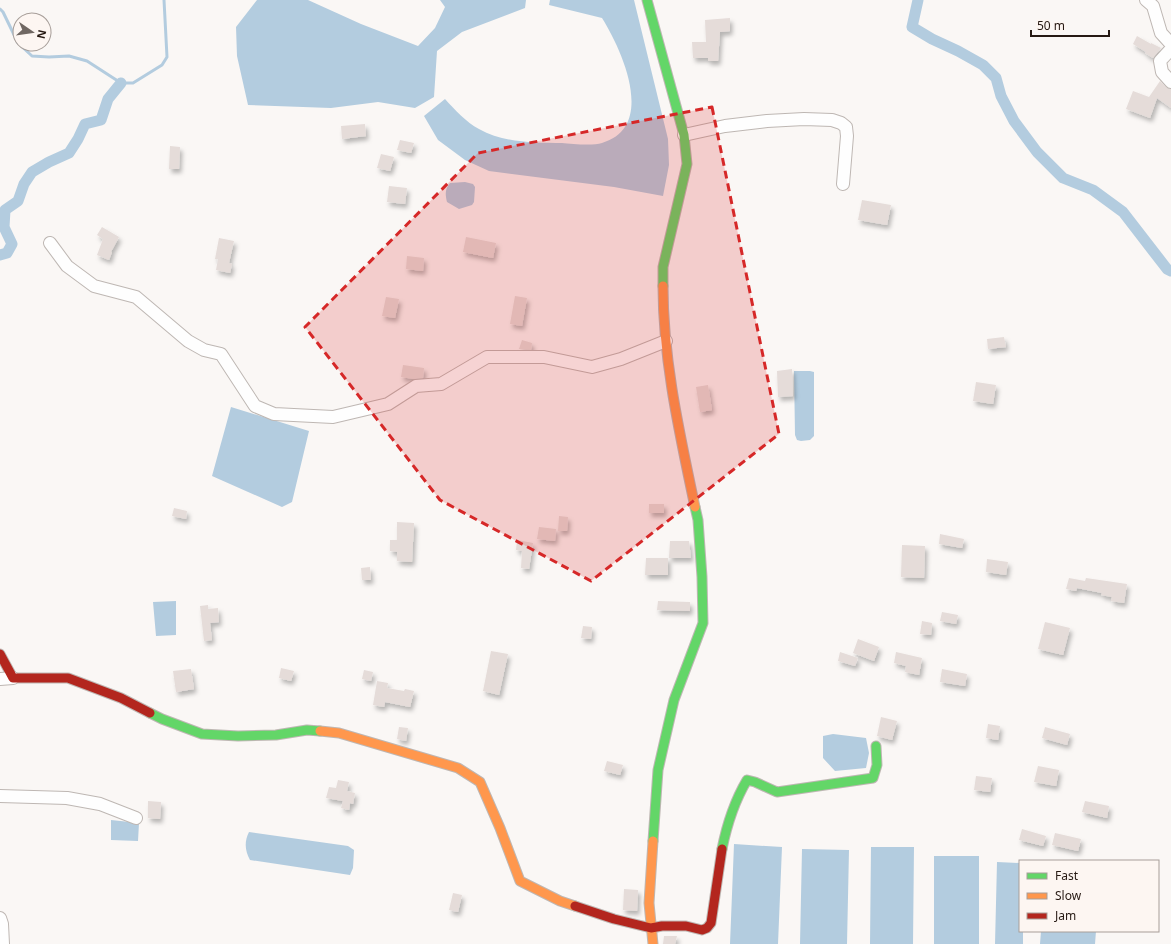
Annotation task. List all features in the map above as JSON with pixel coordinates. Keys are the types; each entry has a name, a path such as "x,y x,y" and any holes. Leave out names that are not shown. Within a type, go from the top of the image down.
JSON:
{"street":[{"path":"647,0 684,135 687,164 663,267 663,310 666,341 684,454 698,520 702,577 703,623 674,700 658,770 649,903 653,944"},
{"path":"1145,0 1153,6 1161,33 1171,44"},
{"path":"1171,49 1160,61 1162,72 1171,82"},
{"path":"684,135 725,126 753,122 804,119 832,120 842,123 846,128 847,136 843,184"},
{"path":"50,243 67,266 94,286 136,297 188,341 204,350 221,354 255,406 274,414 333,417 388,404 416,386 440,384 487,357 544,357 592,367 621,359 666,341"},
{"path":"0,654 13,678"},
{"path":"0,679 68,678 121,698 162,719 202,734 238,736 276,735 307,730 338,733 458,768 480,782 500,828 520,881 560,901 614,919 651,928 662,926 686,926 702,930 707,928 711,923 723,841 735,802 747,780 754,780 765,788 777,792 873,778 877,765 876,746"},
{"path":"0,796 68,798 100,804 136,818"},
{"path":"0,918 2,924 2,944"}],"highlighted area":[{"path":"712,107 779,434 591,581 440,500 305,327 478,153"}],"water":[{"path":"257,0 308,0 361,24 418,46 435,28 445,7 440,0 526,0 525,8 462,32 437,51 434,97 415,108 378,102 331,108 248,105 237,56 236,27"},
{"path":"550,0 634,0 668,139 669,165 663,196 614,187 489,171 465,160 438,140 424,116 445,99 461,116 474,126 489,134 509,140 593,144 602,143 619,134 628,121 631,105 630,86 625,67 610,32 602,18 549,5"},
{"path":"465,182 473,184 475,187 474,202 472,205 459,209 447,202 446,190 450,183"},
{"path":"794,371 814,372 814,436 810,440 797,440 795,435"},
{"path":"231,407 309,431 292,502 282,507 212,476"},
{"path":"176,601 176,635 156,636 153,602"},
{"path":"833,734 866,738 869,753 866,768 835,771 823,758 823,736"},
{"path":"111,820 139,823 138,841 111,840"},
{"path":"249,832 348,846 354,850 353,868 350,875 250,860 246,846 246,839"},
{"path":"734,844 782,847 778,944 730,944"},
{"path":"871,847 914,847 913,944 870,944"},
{"path":"802,849 849,850 847,944 800,944"},
{"path":"934,856 979,856 979,944 934,944"},
{"path":"997,862 1019,863 1019,932 1023,932 1023,944 995,944"},
{"path":"1041,932 1096,932 1095,944 1040,944"}],"building":[{"path":"730,18 730,31 720,32 718,61 708,61 708,58 693,58 692,42 706,42 705,20"},
{"path":"1137,36 1161,48 1153,58 1133,44"},
{"path":"1160,81 1166,87 1171,89 1171,108 1157,98 1150,118 1126,109 1133,91 1149,97"},
{"path":"365,124 366,136 342,139 341,126"},
{"path":"400,140 414,143 411,153 397,150"},
{"path":"170,146 180,147 179,169 169,169"},
{"path":"381,154 394,157 390,171 377,168"},
{"path":"389,186 407,188 405,204 387,202"},
{"path":"862,200 891,205 887,225 858,220"},
{"path":"102,227 119,237 111,252 109,260 97,255 103,239 97,235"},
{"path":"466,237 496,243 493,258 463,252"},
{"path":"219,238 234,241 229,263 232,264 230,273 216,270 218,259 215,259"},
{"path":"407,256 424,258 423,271 406,269"},
{"path":"515,296 527,298 522,326 510,324"},
{"path":"386,297 399,299 395,318 382,316"},
{"path":"1004,337 1006,347 988,349 987,339"},
{"path":"522,340 532,343 531,350 519,349"},
{"path":"403,365 424,368 423,378 414,379 401,377"},
{"path":"792,369 793,396 778,397 777,371"},
{"path":"976,382 996,385 993,404 973,401"},
{"path":"708,385 712,410 700,412 696,387"},
{"path":"649,504 664,504 664,513 649,513"},
{"path":"174,508 187,511 186,519 172,516"},
{"path":"559,516 568,517 567,531 558,531"},
{"path":"397,522 414,523 412,562 397,561 397,552 390,551 390,540 397,540"},
{"path":"539,527 556,529 555,541 537,539"},
{"path":"940,534 964,539 962,548 939,544"},
{"path":"517,540 533,543 529,569 521,568 522,551 516,550"},
{"path":"670,541 689,541 691,558 669,558"},
{"path":"902,545 925,546 924,578 901,577"},
{"path":"646,558 668,558 668,575 645,575"},
{"path":"987,559 1008,562 1006,575 986,572"},
{"path":"370,567 371,580 362,580 361,568"},
{"path":"1069,578 1085,581 1086,578 1127,584 1124,603 1111,601 1112,597 1101,595 1102,593 1077,588 1076,591 1066,589"},
{"path":"658,601 690,602 690,611 657,610"},
{"path":"208,605 208,609 218,608 219,622 210,623 212,640 204,641 200,606"},
{"path":"942,612 958,615 956,624 940,621"},
{"path":"922,621 932,623 931,635 920,634"},
{"path":"1045,622 1070,628 1063,655 1038,649"},
{"path":"583,626 592,627 591,639 581,638"},
{"path":"858,639 879,647 874,661 853,653"},
{"path":"491,651 508,654 499,695 483,691"},
{"path":"840,652 858,658 855,666 838,661"},
{"path":"896,652 922,658 919,675 905,672 906,666 894,663"},
{"path":"281,668 294,671 291,681 279,678"},
{"path":"191,669 194,689 176,692 173,671"},
{"path":"942,669 967,674 965,686 940,682"},
{"path":"364,670 373,672 371,681 362,679"},
{"path":"377,681 388,683 387,688 414,691 410,707 385,702 384,707 373,705"},
{"path":"881,717 897,721 892,740 877,736"},
{"path":"988,724 1000,726 998,740 986,738"},
{"path":"399,727 408,728 406,741 397,739"},
{"path":"1045,727 1070,734 1067,745 1042,738"},
{"path":"607,761 623,765 620,775 604,771"},
{"path":"1038,766 1059,770 1056,786 1034,782"},
{"path":"976,776 992,778 990,792 974,790"},
{"path":"338,780 349,782 347,791 355,793 353,804 350,803 349,810 341,808 343,801 326,798 329,787 336,788"},
{"path":"148,801 161,802 160,819 148,818"},
{"path":"1085,801 1109,806 1107,818 1082,812"},
{"path":"1022,829 1046,836 1043,846 1019,840"},
{"path":"1055,833 1081,839 1078,851 1052,845"},
{"path":"624,889 638,890 637,911 623,910"},
{"path":"453,893 462,895 458,912 449,910"},
{"path":"664,936 677,936 675,944 663,944"}],"waterway":[{"path":"0,9 3,12 18,43 32,56 69,56 87,61 121,83 133,83 162,65 167,57 164,0"},
{"path":"918,0 912,27 983,65 996,78 1001,96 1014,121 1037,152 1063,178 1093,190 1123,212 1167,269 1171,271"},
{"path":"0,255 7,253 12,244 4,227 5,210 18,201 24,184 32,172 69,153 85,124 101,120 108,99 121,83"}],"traffic: fast":[{"path":"647,0 684,135 687,164 663,267 663,286"},
{"path":"653,841 658,770 674,700 703,623 702,577 698,520 695,507"},
{"path":"150,713 202,734 238,736 276,735 307,730 320,731"},
{"path":"722,849 732,813 747,780 777,792 873,778 877,765 876,746"}],"traffic: slow":[{"path":"663,286 666,342 673,398 695,507"},
{"path":"320,731 339,733 458,768 480,782 500,828 520,881 560,901 575,906"},
{"path":"653,841 649,903 653,944"}],"traffic: jam":[{"path":"0,654 13,678 68,678 121,698 150,713"},
{"path":"575,906 614,919 651,928 662,926 686,926 702,930 707,928 711,923 722,849"}]}
